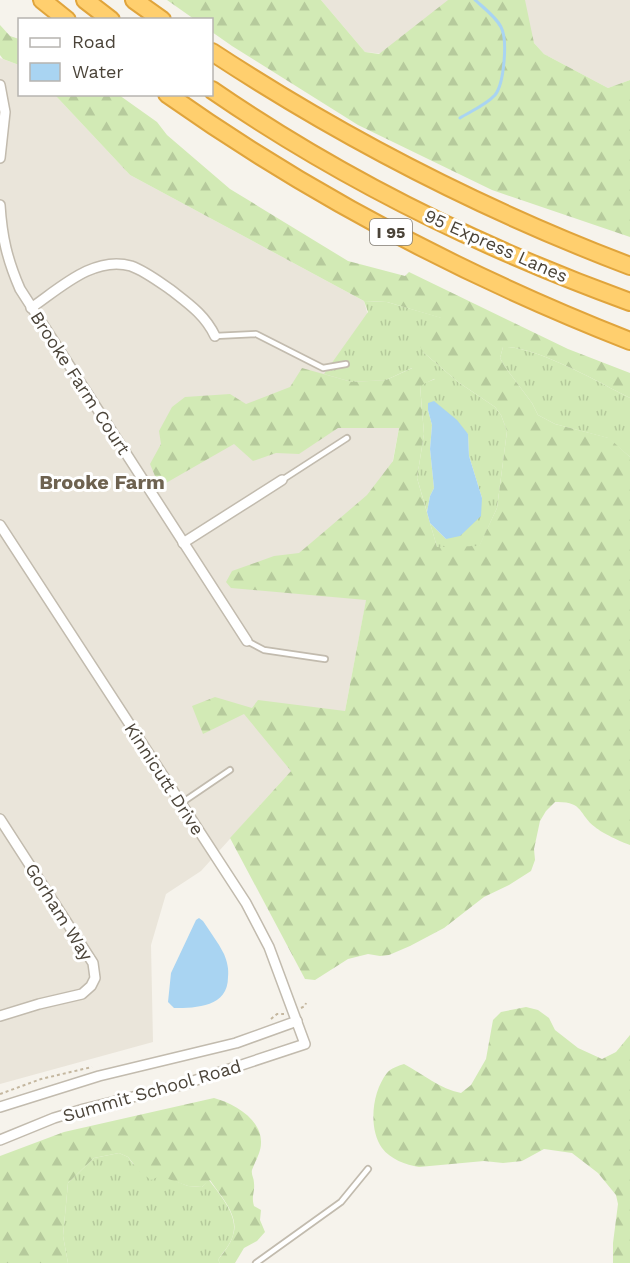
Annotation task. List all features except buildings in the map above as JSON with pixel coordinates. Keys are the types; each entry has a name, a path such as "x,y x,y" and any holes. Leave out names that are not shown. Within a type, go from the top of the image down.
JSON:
{"highway":[{"path":"42,0 64,18"},
{"path":"85,0 108,18"},
{"path":"134,0 159,18"},
{"path":"213,53 323,122 387,156 530,224 630,266"},
{"name":"95 Express Lanes","path":"213,91 286,137 419,211 556,274 630,302"},
{"name":"I 95","path":"170,96 235,140 376,224 502,286 630,341"}],"street":[{"path":"0,85 5,112 0,158"},
{"name":"Brooke Farm Court","path":"0,205 2,235 9,265 20,289 247,642"},
{"path":"31,308 86,271 98,266 123,265 150,276 194,307 204,317 215,336"},
{"path":"183,543 282,480"},
{"name":"Kinnicutt Drive","path":"0,525 246,903 261,930 305,1044"},
{"name":"Gorham Way","path":"0,819 93,963 95,970 91,986 82,994 0,1016"},
{"name":"Summit School Road","path":"0,1107 99,1076 236,1043 297,1020"},
{"name":"Summit School Road","path":"0,1140 84,1108 181,1085 305,1044"}],"lane":[{"path":"215,336 256,334 323,368 346,364"},
{"path":"282,480 347,438"},
{"path":"247,642 264,650 325,659"},
{"path":"180,804 230,770"},
{"path":"256,1263 341,1202 368,1169"}],"shaded area":[{"path":"321,0 495,0 405,56 365,52"},
{"path":"495,0 630,0 630,80 608,88 544,54"},
{"path":"0,58 18,65 18,96 56,96 130,175 364,301 399,428 345,711 201,871 166,894 151,945 153,1042 0,1084"}],"green space":[{"path":"167,0 321,0 365,52 379,54 448,0 525,0 534,43 544,54 608,88 630,80 630,237 492,190 358,125 213,33 213,18 193,18"},
{"path":"0,25 10,36 18,39 18,65 3,59 0,55"},
{"path":"56,96 120,96 157,122 167,135 230,189 348,261 405,276 409,272 568,349 630,373 630,398 567,366 532,352 503,347 500,358 538,415 555,424 609,438 630,457 630,845 598,829 576,806 555,802 540,821 534,849 535,860 531,871 484,897 444,928 410,946 389,955 368,954 348,959 315,980 305,979 230,838 291,771 244,714 203,734 192,706 215,697 252,708 258,700 345,711 366,600 231,588 226,582 232,571 274,556 299,553 367,495 393,461 399,428 338,428 299,454 276,453 253,461 234,444 166,483 155,476 150,464 161,444 159,431 172,407 185,397 230,394 246,404 290,387 302,368 352,382 386,380 419,365 436,378 420,386 424,434 417,478 437,547 479,546 497,508 507,431 495,407 458,382 423,352 419,344 423,336 441,318 387,302 364,301 130,175"},
{"path":"364,301 387,302 442,318 423,352 458,382 495,407 501,415 507,431 497,508 479,547 437,547 430,523 446,539 482,498 469,456 468,434 428,410 432,425 430,449 434,488 427,512 417,478 424,434 420,385 435,379 412,368 386,380 352,382 324,374 368,312"},
{"path":"503,347 516,348 549,358 630,398 630,457 608,438 555,424 538,415 500,358"},
{"path":"526,1007 538,1010 549,1018 555,1030 578,1048 602,1059 616,1052 630,1035 630,1263 613,1263 618,1204 616,1195 598,1173 572,1153 544,1149 522,1161 503,1163 484,1161 419,1167 394,1158 385,1152 378,1140 373,1120 375,1100 382,1081 389,1071 404,1064 439,1085 461,1093 471,1085 486,1059 493,1020 501,1012"},
{"path":"214,1098 245,1113 260,1134 260,1150 252,1172 253,1199 254,1206 261,1210 260,1220 265,1232 257,1241 244,1248 235,1263 220,1263 218,1260 232,1238 234,1220 228,1206 210,1180 202,1187 188,1186 160,1176 151,1180 139,1171 128,1157 119,1153 94,1158 68,1183 63,1236 68,1263 0,1263 0,1156 64,1132"},
{"path":"119,1153 128,1157 133,1164 188,1186 202,1187 209,1180 223,1199 233,1220 232,1238 218,1260 220,1263 68,1263 63,1236 68,1183 94,1158"}],"water":[{"path":"434,401 457,420 468,434 469,456 482,498 481,516 460,536 446,539 430,523 427,512 434,488 430,449 432,425 428,403"},
{"path":"199,918 214,937 225,957 228,965 227,987 217,1000 210,1004 174,1008 168,1002 171,973"}],"waterway":[{"path":"460,118 495,95 503,72 505,51 501,27 493,16 475,0"}],"district":[{"name":"Brooke Farm","path":"102,482"}]}
